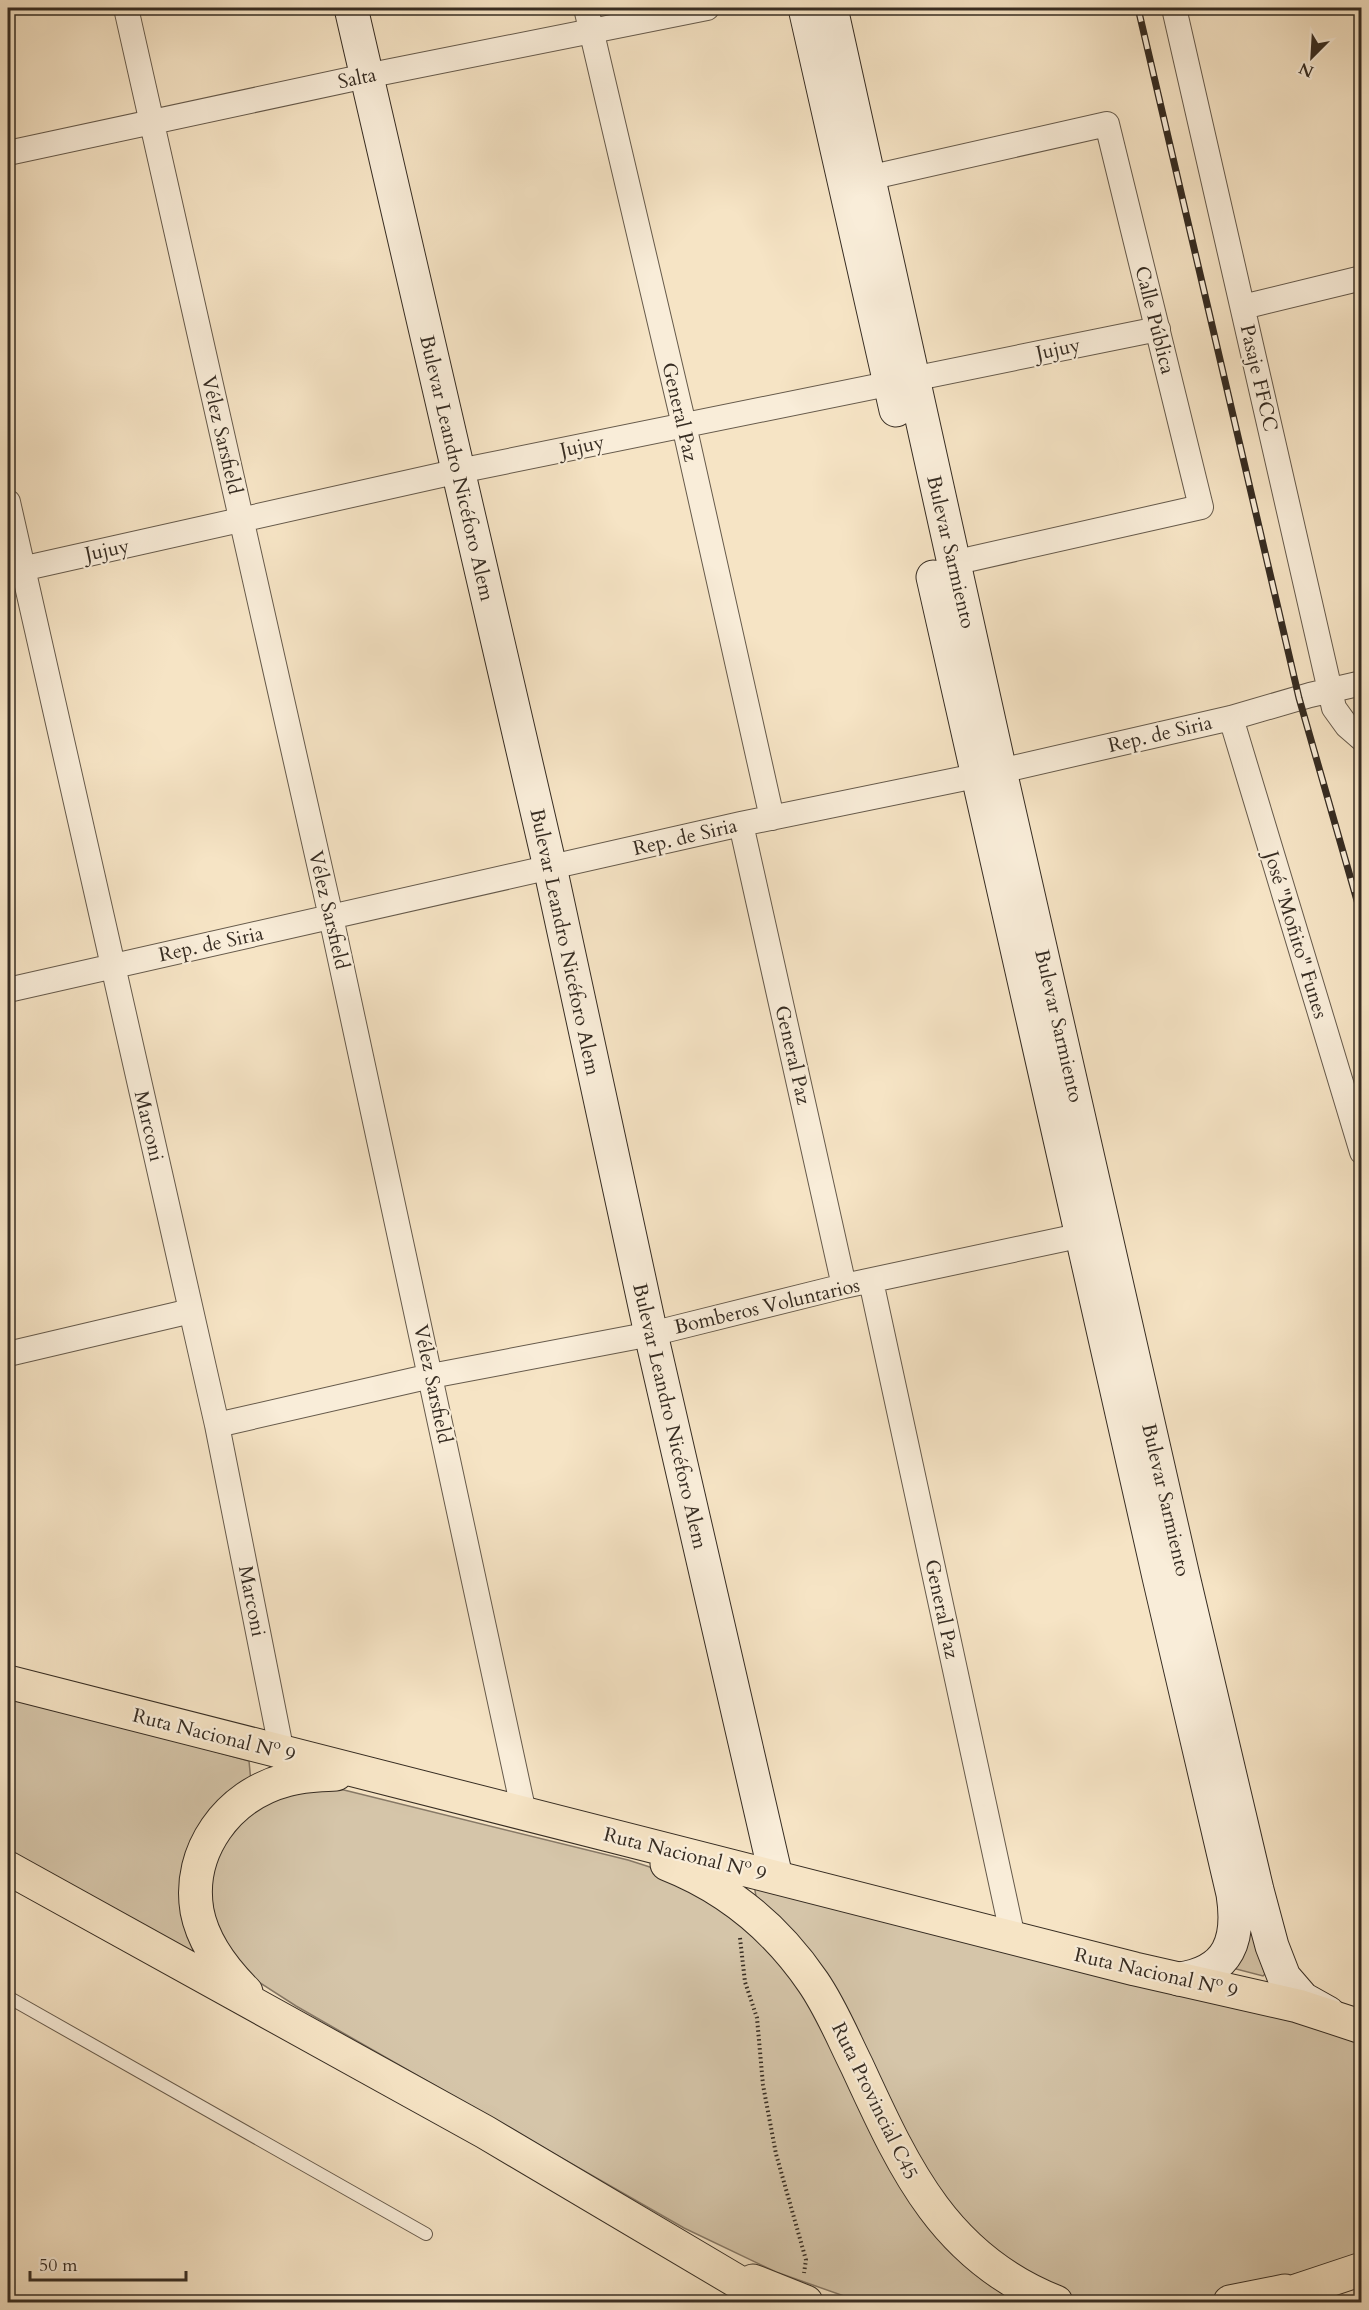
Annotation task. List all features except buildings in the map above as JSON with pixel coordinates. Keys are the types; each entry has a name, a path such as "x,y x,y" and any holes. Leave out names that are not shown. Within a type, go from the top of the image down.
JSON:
{"main road":[{"name":"Bulevar Leandro Nicéforo Alem","path":"351,8 550,867 651,1334 776,1876"},
{"name":"Bulevar Sarmiento","path":"805,8 901,381 953,563 989,773"},
{"name":"Bulevar Sarmiento","path":"831,8 868,177 901,381 1170,1574 1245,1892 1272,1946 1284,1977 1303,1999 1348,2021"},
{"name":"Ruta Nacional Nº 9","path":"9,1685 1348,2021"},
{"path":"280,2019 234,1980 213,1951 198,1912 196,1886 202,1855 207,1842 226,1815 250,1795 286,1780 310,1775 364,1773"},
{"name":"Ruta Provincial C45","path":"570,1825 693,1875 728,1894 788,1948 813,1982 835,2020 893,2144 928,2201 956,2235 986,2263 1034,2294 1056,2302"},
{"path":"8,1868 485,2132 652,2230 793,2302"},
{"name":"Bulevar Sarmiento","path":"1179,1979 1203,1974 1222,1960 1229,1950 1245,1892"},
{"path":"1263,2302 1362,2269"},
{"path":"1230,2302 1319,2283"}],"street":[{"name":"Vélez Sarsfield","path":"126,8 331,917 524,1814"},
{"name":"Salta","path":"8,153 366,76 588,18 706,8"},
{"name":"Pasaje FFCC","path":"1174,8 1334,708 1347,726 1362,739"},
{"name":"General Paz","path":"588,18 684,425 772,818"},
{"name":"Calle Pública","path":"868,177 1107,124 1202,507 953,563"},
{"path":"1243,307 1362,278"},
{"name":"Jujuy","path":"15,570 459,471 1158,328"},
{"name":"Marconi","path":"8,502 15,570 112,966 217,1425 282,1753"},
{"name":"Rep. de Siria","path":"8,990 741,824 989,773 1231,718 1362,683"},
{"name":"José \"Moñito\" Funes","path":"1231,718 1362,1152"},
{"name":"General Paz","path":"741,824 844,1286"},
{"name":"Bomberos Voluntarios","path":"217,1425 431,1376 651,1334 844,1286 1094,1232"},
{"name":"General Paz","path":"871,1281 1014,1938"},
{"path":"8,1353 191,1311"}],"lane":[{"path":"8,1997 426,2234"}],"path":[{"path":"742,1905 740,1941 745,1982 757,2018 764,2085 776,2154 806,2260 793,2302"}],"shaded area":[{"path":"8,1694 249,1761 251,1782 217,1808 204,1965 8,1856"},
{"path":"317,1788 344,1790 628,1860 656,1869 710,1893 793,1970 885,2153 1027,2302 861,2302 776,2272 684,2228 296,2006 257,1981 233,1957 215,1920 210,1887 218,1851 259,1803"},
{"path":"754,1884 1361,2039 1361,2256 1192,2302 1089,2302 1063,2293 1014,2268 950,2210 757,1903"},
{"path":"1247,1918 1265,1974 1263,1976 1236,1969"}],"railway":[{"path":"1138,8 1299,698 1362,918"}]}
